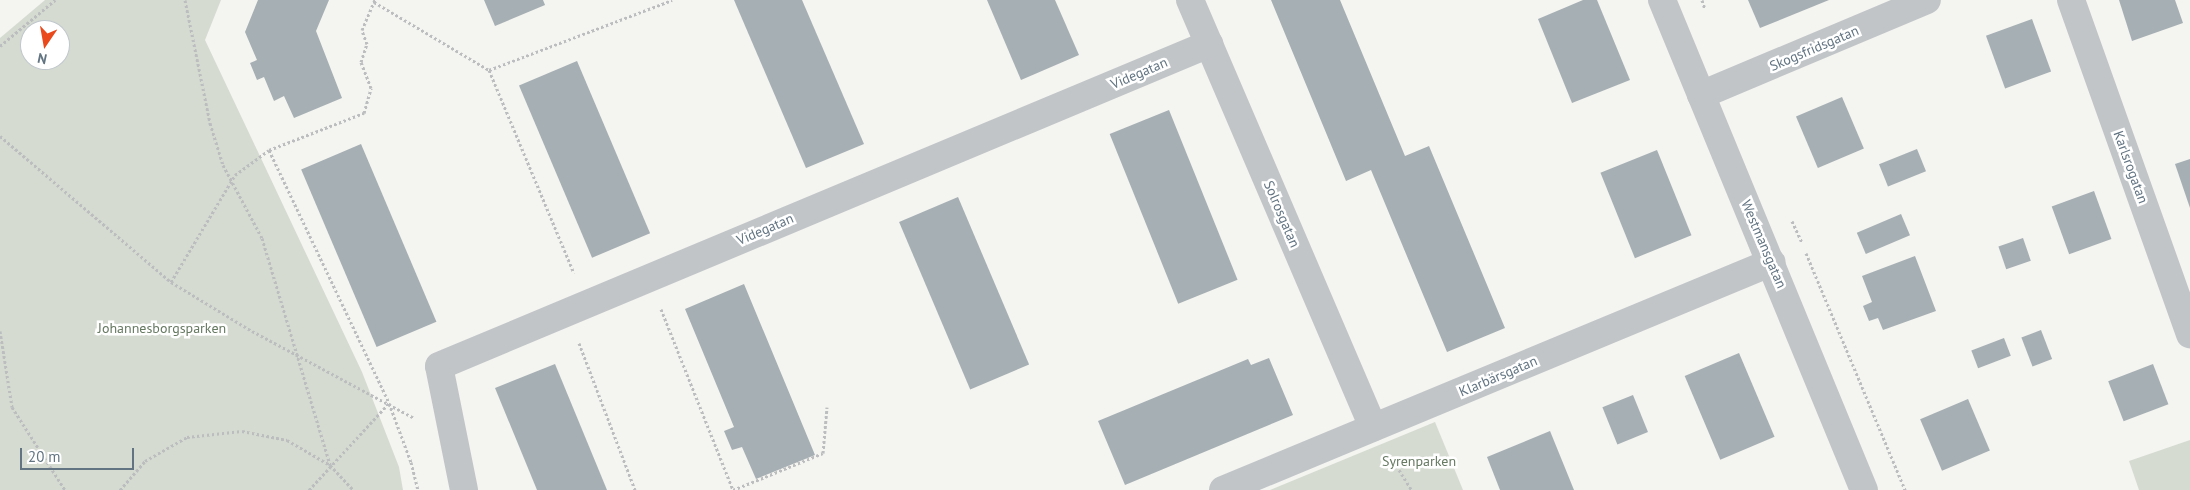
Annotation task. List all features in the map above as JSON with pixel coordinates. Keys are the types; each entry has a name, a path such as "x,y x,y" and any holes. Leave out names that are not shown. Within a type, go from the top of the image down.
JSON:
{"street":[{"name":"Solrosgatan","path":"1190,0 1373,428"},
{"name":"Westmansgatan","path":"1662,0 1772,262 1864,490"},
{"name":"Skogsfridsgatan","path":"1701,96 1927,0"},
{"name":"Karlsrogatan","path":"2071,0 2190,334"},
{"name":"Videgatan","path":"464,490 439,366 1209,44"},
{"name":"Klarbärsgatan","path":"1224,490 1772,262"}],"path":[{"path":"0,46 55,0"},
{"path":"185,0 210,123 230,183 262,238 330,465"},
{"path":"489,70 672,0"},
{"path":"171,282 230,183 250,162 269,150 364,113 371,88 361,62 367,44 362,30 374,1 489,70 577,308 635,490"},
{"path":"0,136 171,282 296,354 389,403 453,441"},
{"path":"269,150 389,403 412,462 418,490"},
{"path":"649,278 733,490 823,453 827,407"},
{"path":"0,331 12,406 65,490"},
{"path":"309,490 389,403"},
{"path":"120,490 145,461 187,437 242,431 287,440 330,465 353,490"}],"green space":[{"name":"Johannesborgsparken","path":"45,0 221,0 205,40 362,372 399,467 403,490 0,490 0,38 20,21 20,70 70,70 70,20 21,20"},
{"name":"Syrenparken","path":"1435,422 1463,490 1270,490"},
{"path":"2190,440 2190,490 2139,490 2129,461"}],"building":[{"path":"258,0 329,0 316,31 342,98 294,118 284,96 274,101 264,77 257,80 250,63 257,60 245,32"},
{"path":"484,0 543,0 545,5 495,26"},
{"path":"734,0 802,0 864,144 806,168"},
{"path":"987,0 1055,0 1079,55 1021,80"},
{"path":"1271,0 1340,0 1405,156 1429,146 1505,328 1447,352 1371,170 1346,181"},
{"path":"1583,0 1597,0 1630,80 1572,103 1538,19"},
{"path":"1748,0 1829,0 1760,28"},
{"path":"2119,0 2175,0 2183,23 2132,41"},
{"path":"2032,19 2051,72 2005,88 1986,36"},
{"path":"577,61 650,233 592,258 519,86"},
{"path":"1842,97 1864,149 1818,168 1796,117"},
{"path":"1169,110 1238,280 1178,304 1110,134"},
{"path":"361,144 436,322 377,347 301,169"},
{"path":"1917,149 1926,171 1888,187 1879,164"},
{"path":"1657,150 1691,235 1635,258 1600,173"},
{"path":"2190,159 2190,208 2175,164"},
{"path":"2094,191 2111,239 2069,254 2052,206"},
{"path":"958,197 1029,365 970,390 899,222"},
{"path":"1901,214 1910,235 1866,254 1857,233"},
{"path":"2023,238 2031,261 2006,269 1998,246"},
{"path":"1915,256 1936,311 1883,330 1878,318 1869,321 1863,306 1872,302 1862,276"},
{"path":"744,284 815,455 756,479 742,447 732,450 724,431 734,427 685,309"},
{"path":"2041,330 2052,359 2033,366 2021,338"},
{"path":"2004,338 2011,356 1978,368 1971,351"},
{"path":"1739,353 1775,437 1720,460 1685,376"},
{"path":"1269,358 1293,415 1125,485 1098,421 1248,359 1251,365"},
{"path":"555,364 607,490 537,490 495,388"},
{"path":"2153,364 2168,404 2124,421 2108,381"},
{"path":"1633,395 1648,432 1617,444 1602,407"},
{"path":"1968,399 1990,451 1942,471 1920,419"},
{"path":"1550,431 1574,490 1500,490 1487,457"}]}
